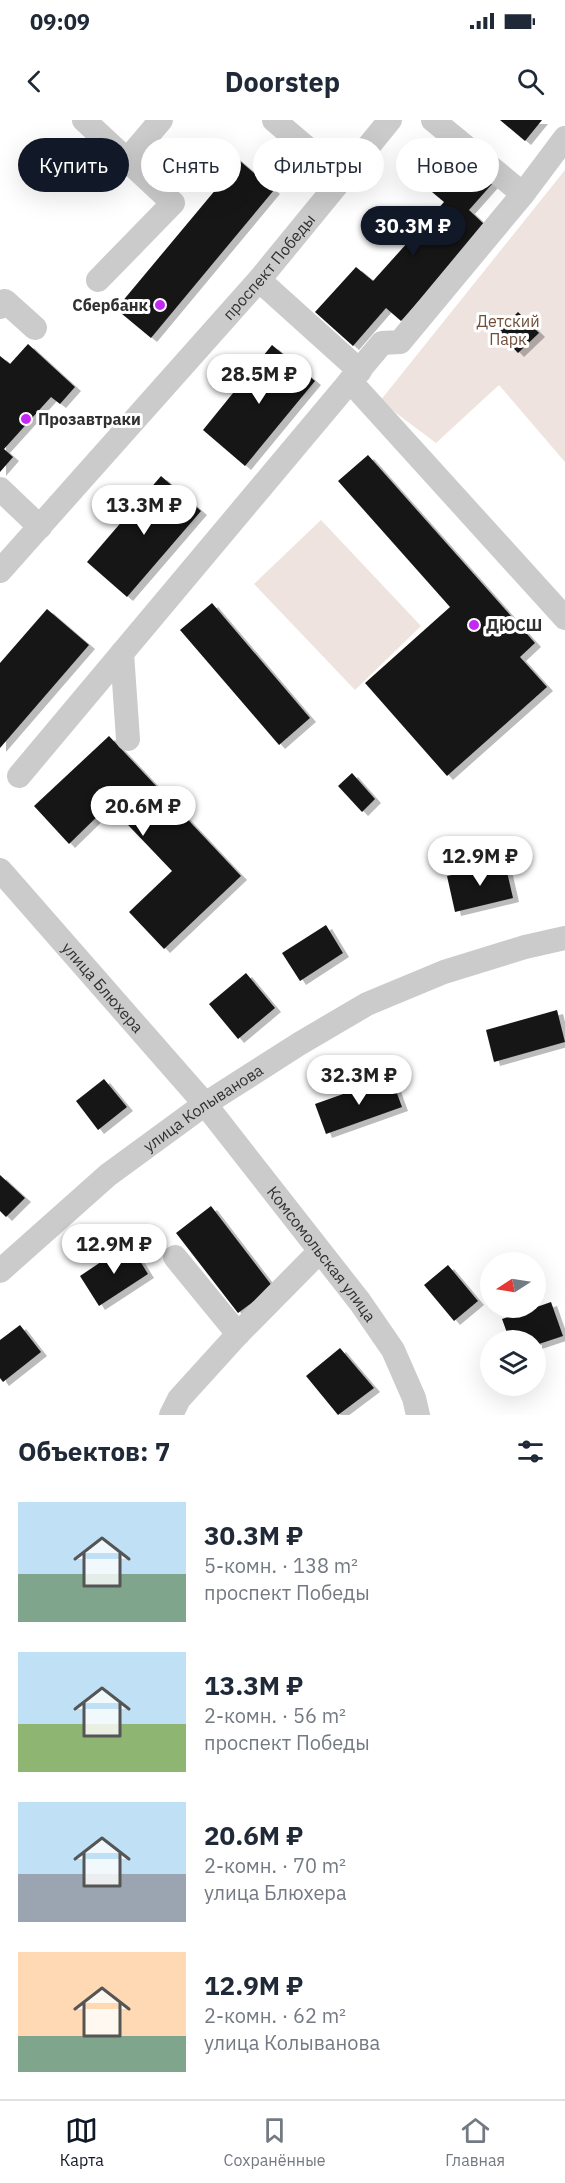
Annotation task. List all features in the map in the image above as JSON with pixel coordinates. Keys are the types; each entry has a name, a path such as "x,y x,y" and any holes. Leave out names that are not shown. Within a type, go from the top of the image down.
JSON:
{"street":[{"path":"84,120 103,138"},
{"path":"129,158 161,120"},
{"path":"274,120 295,138"},
{"name":"проспект Победы","path":"375,138 390,120"},
{"path":"433,120 523,194"},
{"path":"19,776 382,343 400,342 523,194 565,138"},
{"path":"98,280 173,203 129,162"},
{"name":"проспект Победы","path":"0,571 259,280 331,192"},
{"path":"259,280 355,376 565,618"},
{"path":"0,307 5,301 35,328"},
{"path":"0,489 40,527"},
{"path":"122,653 128,738"},
{"name":"улица Блюхера","path":"0,870 205,1104"},
{"name":"улица Колыванова","path":"0,1271 108,1175 205,1104 299,1044 367,1004 444,972 525,947 565,938"},
{"name":"Комсомольская улица","path":"205,1104 360,1302 393,1350 414,1398 418,1415"},
{"path":"171,1415 179,1399 238,1334 319,1252"},
{"path":"175,1257 238,1334"}],"green space":[{"name":"Детский Парк","path":"565,170 565,462 499,385 436,443 380,401"},
{"path":"321,520 421,626 355,690 254,584"}],"building":[{"path":"500,120 542,120 525,141"},
{"path":"241,162 253,172 253,192 272,192 151,338 116,309 214,192 241,192"},
{"path":"432,192 485,192 469,210 486,226 401,321 386,308 353,346 315,312 356,267 373,281 444,202"},
{"path":"518,312 539,333 518,353 498,332"},
{"path":"28,344 75,387 60,404 51,397 4,449 13,457 0,472 0,356 10,364"},
{"path":"272,345 315,381 245,466 203,430"},
{"name":"ДЮСШ","path":"368,455 535,643 520,657 547,687 447,776 365,683 450,607 338,481"},
{"path":"161,476 201,511 127,597 87,562"},
{"path":"212,603 310,718 279,745 180,630"},
{"path":"47,609 89,645 0,748 0,663"},
{"path":"109,736 241,876 164,949 129,912 172,871 109,805 69,844 34,806"},
{"path":"352,773 375,799 362,812 338,786"},
{"path":"505,863 513,898 455,912 447,876"},
{"path":"326,925 343,953 300,981 282,953"},
{"path":"246,973 275,1008 238,1039 209,1004"},
{"path":"557,1010 565,1042 494,1062 486,1030"},
{"path":"391,1077 402,1107 326,1134 315,1104"},
{"path":"104,1079 127,1107 98,1130 76,1101"},
{"path":"0,1175 25,1198 6,1217 0,1211"},
{"path":"211,1206 273,1287 238,1313 176,1233"},
{"path":"129,1243 148,1274 99,1306 80,1276"},
{"path":"448,1265 478,1301 454,1321 424,1285"},
{"path":"551,1302 563,1336 546,1342 546,1330 506,1330 502,1319 505,1318 546,1318 546,1304"},
{"path":"20,1325 41,1352 3,1382 0,1378 0,1340"},
{"path":"340,1348 374,1388 338,1415 306,1376"}],"place":[{"name":"Сбербанк","path":"160,305"},
{"name":"Прозавтраки","path":"26,419"},
{"name":"ДЮСШ","path":"474,625"}]}
